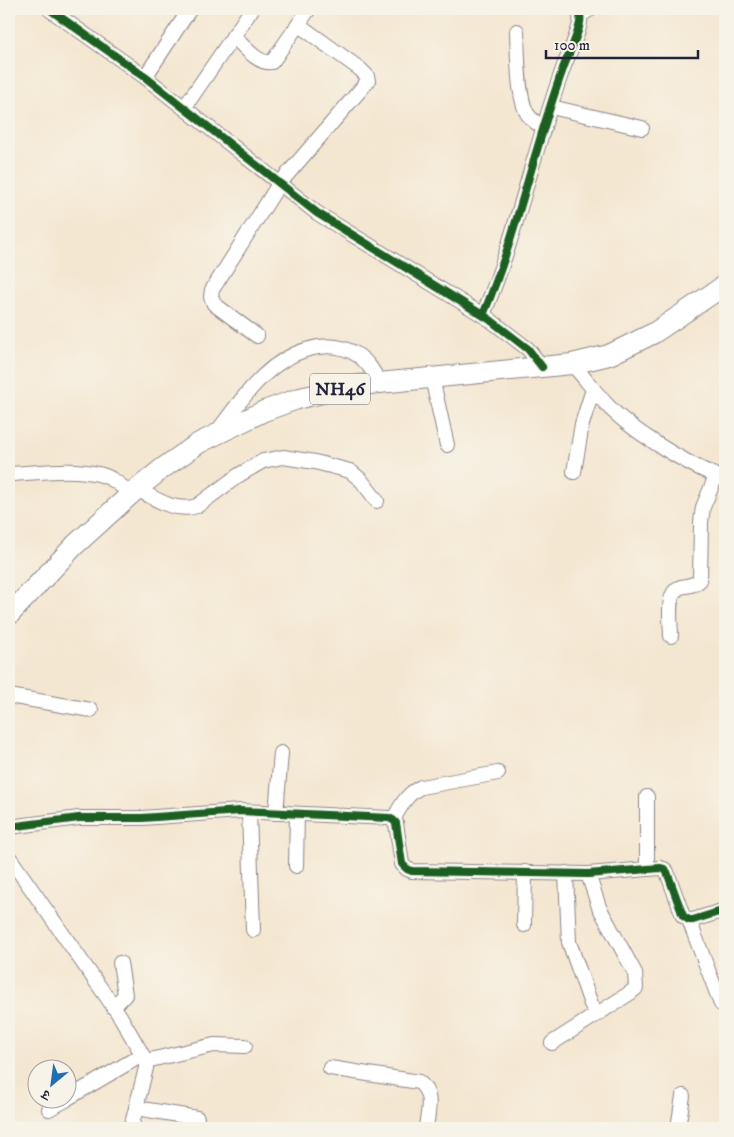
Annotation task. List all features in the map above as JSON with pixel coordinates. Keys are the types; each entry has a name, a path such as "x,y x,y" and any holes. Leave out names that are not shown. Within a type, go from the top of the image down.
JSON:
{"highway":[{"name":"NH46","path":"9,614 75,545 134,492 199,443 264,411 300,398 359,385 572,364 609,355 654,332 725,284"}],"street":[{"path":"49,9 145,77 317,213 483,315 528,348 542,367"},
{"path":"145,77 190,9"},
{"path":"184,108 252,9"},
{"path":"233,36 260,60 267,63 272,62 309,9"},
{"path":"483,315 491,296 544,128 579,26 582,11"},
{"path":"257,336 214,304 211,297 212,290 279,184 368,81 367,76 360,69 299,25"},
{"path":"517,31 521,97 524,109 529,117 544,128"},
{"path":"551,107 642,128"},
{"path":"215,435 263,376 287,357 306,349 328,346 346,350 359,356 370,365 380,383"},
{"path":"572,364 610,409 651,440 721,477 703,507 700,580 696,584 680,587 674,591 671,600 671,636"},
{"path":"432,378 447,445"},
{"path":"574,472 582,424 593,389"},
{"path":"9,474 75,471 99,474 114,480 134,492 173,507 189,509 197,506 239,475 264,461 283,457 315,462 350,471 361,480 377,501"},
{"path":"9,696 91,710"},
{"path":"276,813 281,752"},
{"path":"393,820 404,800 411,792 421,788 498,773"},
{"path":"647,797 647,869"},
{"path":"249,812 252,930"},
{"path":"9,826 79,818 142,818 249,812 382,817 393,820 396,824 402,864 412,871 588,874 660,868 667,872 683,916 689,920 722,1004"},
{"path":"296,866 297,814"},
{"path":"9,857 14,875 113,1007 144,1058 146,1068 131,1128"},
{"path":"524,925 525,872"},
{"path":"566,873 569,942 591,1004 597,1014"},
{"path":"552,1043 636,988 635,973 599,907 588,874"},
{"path":"689,920 725,910"},
{"path":"113,1007 125,995 120,963"},
{"path":"78,1093 144,1058 214,1045 245,1046"},
{"path":"330,1068 418,1082 425,1088 430,1098 426,1128"},
{"path":"678,1128 683,1096"},
{"path":"136,1108 197,1118"}],"cycle path":[{"path":"49,9 145,77 317,213 489,319 528,349 542,367"},
{"path":"483,315 506,254 543,128 577,33 580,15 575,9"},
{"path":"9,827 79,818 142,818 240,811 389,818 396,823 402,864 412,871 588,874 660,868 667,872 683,916 689,920 725,910"}]}
